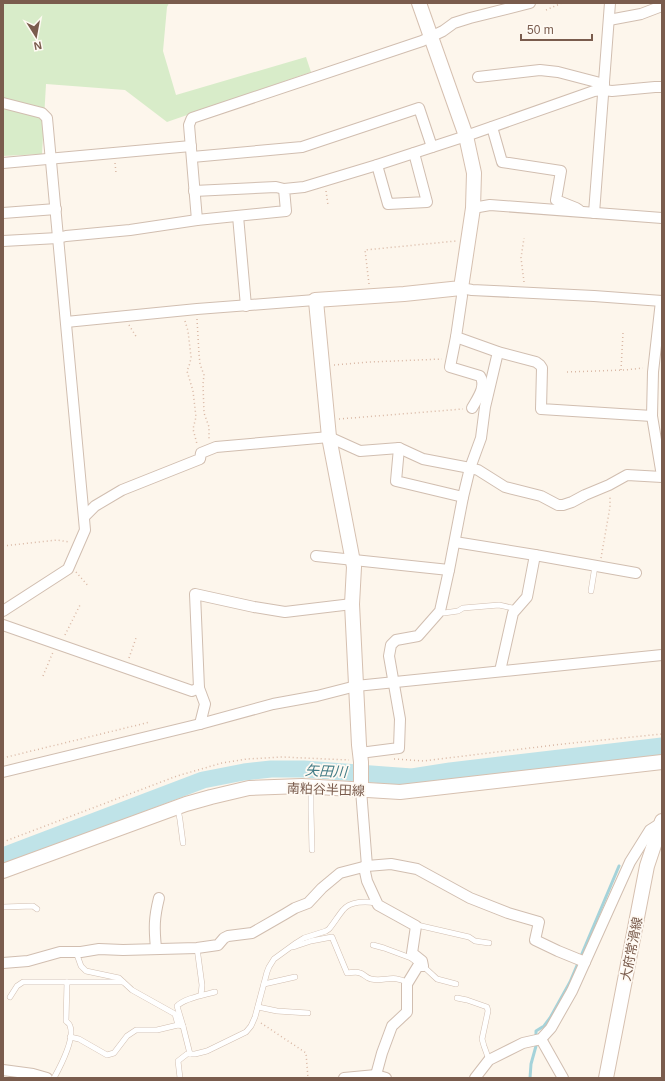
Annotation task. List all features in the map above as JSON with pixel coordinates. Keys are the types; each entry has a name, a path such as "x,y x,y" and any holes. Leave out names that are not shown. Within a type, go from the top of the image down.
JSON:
{"street":[{"path":"419,3 466,136 474,173 473,208 462,296 450,367 480,376 483,385 480,395 472,408"},
{"path":"197,220 189,125 190,120 194,117 422,41 454,23 530,3"},
{"path":"594,213 610,3"},
{"path":"609,20 641,14 662,6"},
{"path":"478,77 540,70 558,72 598,83 612,91 662,87"},
{"path":"194,191 304,187 466,136 603,87"},
{"path":"3,103 42,113 47,118 85,530 68,570 3,612"},
{"path":"192,157 302,147 419,108 432,147"},
{"path":"492,127 502,162 561,171 556,200 576,208 580,212"},
{"path":"3,163 191,146"},
{"path":"377,165 388,204 427,202 414,153"},
{"path":"3,241 58,238 130,230 197,220 286,211 284,188"},
{"path":"473,208 490,206 662,218"},
{"path":"3,213 56,209"},
{"path":"238,216 246,306"},
{"path":"66,322 462,288 472,290 662,301 653,368 652,416 662,476 627,476 563,505 541,496 505,487 478,470 423,459 399,448 360,451 329,437 216,447 206,451 200,459 122,490 95,506 84,517"},
{"path":"316,300 329,437 354,567 352,604 367,881 378,905 416,926 412,953 422,961 421,966 408,983 407,1012 392,1026 382,1052 381,1076 344,1078"},
{"path":"456,337 498,352 536,362 540,365 542,368 541,409 652,416"},
{"path":"361,758 399,748 400,719 389,656 391,645 396,640 418,636 440,611 450,570 463,498 470,468 481,438 485,407 498,352"},
{"path":"399,448 396,481 463,498"},
{"path":"455,542 636,573"},
{"path":"500,671 513,613 527,596 535,555"},
{"path":"316,556 450,570"},
{"path":"200,724 205,704 200,688 196,594 254,607 285,612 352,604"},
{"path":"3,625 192,690 200,688"},
{"path":"3,772 200,724 273,704 317,696 356,686 662,655"},
{"name":"南粕谷半田線","path":"3,871 177,807 211,796 249,788 302,786 361,788 400,792 662,762"},
{"path":"475,1078 489,1060 522,1043 541,1039 551,1028 572,991 630,862 650,830 662,822"},
{"name":"大府常滑線","path":"606,1078 647,866 662,822"},
{"path":"630,862 640,861 647,866"},
{"path":"3,963 28,961 60,952 100,949 123,950 197,948 218,945 228,936 252,933 295,908 308,903 322,888 340,873 365,866 391,864 417,869 470,898 508,913 539,922 535,940 585,962"},
{"path":"156,948 154,926 155,913 159,898"},
{"path":"541,1039 563,1078"},
{"path":"3,1070 33,1074 47,1078"}],"lane":[{"path":"592,591 598,566"},
{"path":"440,611 444,613 458,611 463,608 499,605 517,609"},
{"path":"311,787 310,811 312,850"},
{"path":"177,807 183,843"},
{"path":"180,1078 178,1061 187,1054 207,1051 246,1032 251,1026 269,967 280,953 304,938 326,931 343,909 348,906 366,901 376,903"},
{"path":"3,907 33,906 37,909"},
{"path":"416,926 469,937 489,943"},
{"path":"291,947 332,937 347,973 358,972 369,979 396,978 402,979 408,983"},
{"path":"373,945 411,958 437,979 456,984"},
{"path":"197,948 202,996"},
{"path":"76,952 81,966 86,971 119,978 140,996 175,1014 181,1026"},
{"path":"264,984 295,977"},
{"path":"10,997 17,986 23,982 123,982"},
{"path":"54,1078 63,1061 70,1037 70,1025 66,1021 67,982"},
{"path":"190,1054 176,1006 180,1003 215,992"},
{"path":"457,998 487,1007 488,1011 482,1039 489,1060"},
{"path":"258,1007 277,1011 308,1013"},
{"path":"70,1037 79,1040 107,1055 114,1053 127,1036 136,1030 156,1030 181,1026"}],"path":[{"path":"546,10 562,3"},
{"path":"325,181 328,205"},
{"path":"524,238 521,258 525,293"},
{"path":"370,296 365,250 468,241"},
{"path":"183,311 188,331 191,357 187,371 193,391 196,417 194,429 198,448 206,451 209,427 204,413 204,375 200,364 197,310"},
{"path":"125,316 125,319 137,338"},
{"path":"621,370 624,333"},
{"path":"322,367 370,362 452,358"},
{"path":"567,372 653,368"},
{"path":"327,419 472,408"},
{"path":"598,566 610,507 609,485"},
{"path":"3,546 57,540 80,543"},
{"path":"70,565 89,588"},
{"path":"43,676 80,605"},
{"path":"126,668 136,638"},
{"path":"3,758 150,722"},
{"path":"392,759 424,761 563,744 662,734"},
{"path":"3,842 177,776 222,763 247,759 282,757 358,760 361,758"},
{"path":"254,1020 263,1024 306,1053 308,1078"}],"green space":[{"path":"3,3 169,3 167,7 163,51 176,95 306,57 311,72 167,122 125,90 46,84 42,154 3,156"}],"waterway":[{"name":"矢田川","path":"3,856 203,780 244,772 271,769 304,769 412,777 450,771 662,746"},
{"path":"530,1078 531,1064 536,1046 536,1031 544,1026 550,1018 570,982 619,866"}]}
